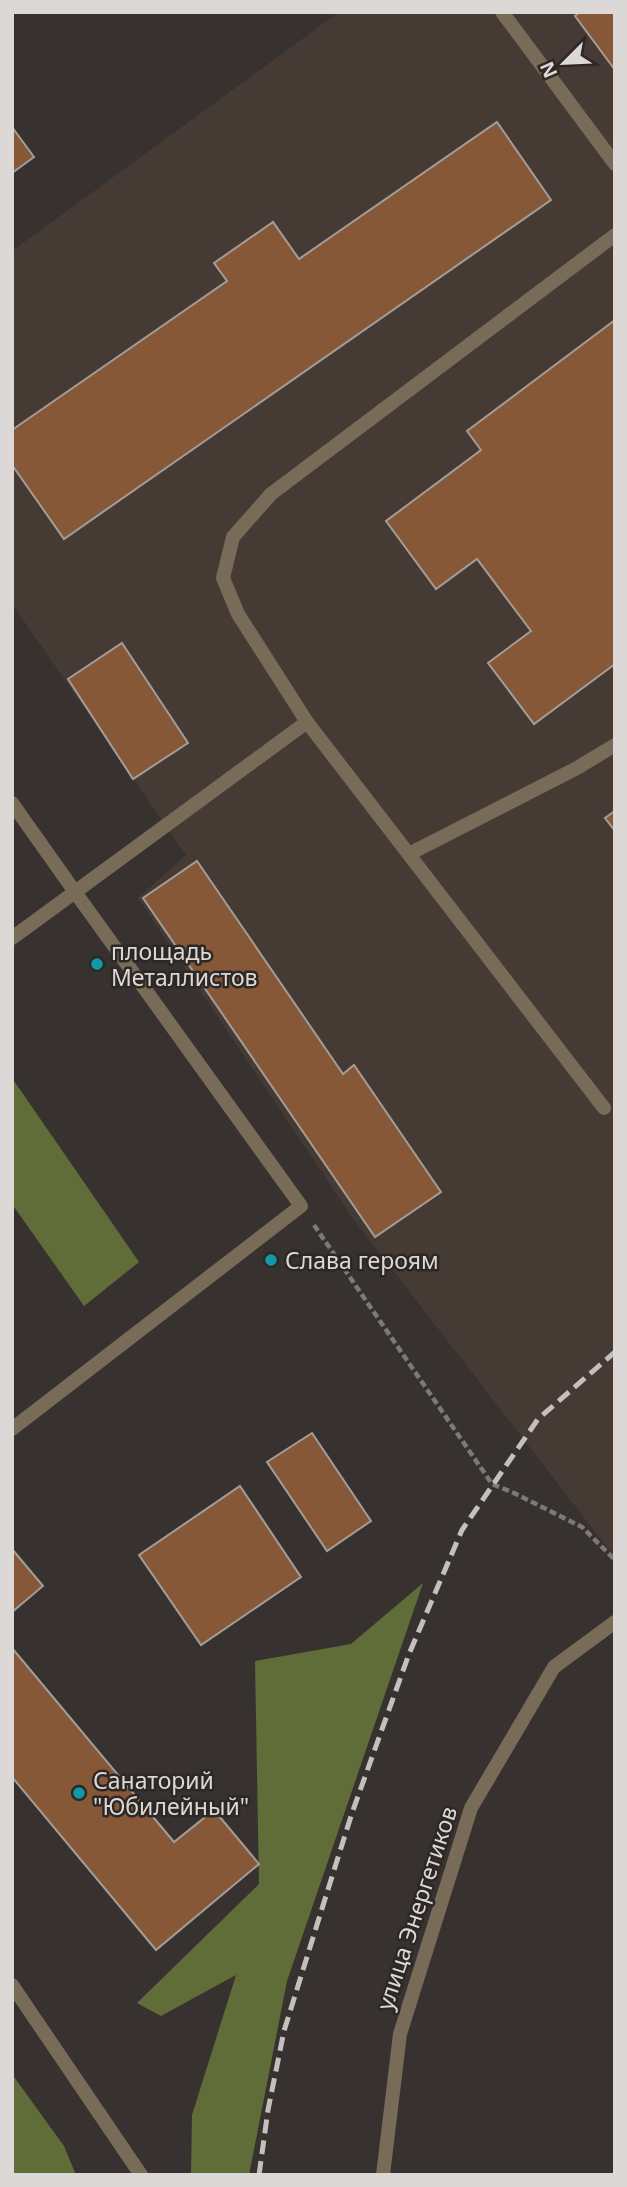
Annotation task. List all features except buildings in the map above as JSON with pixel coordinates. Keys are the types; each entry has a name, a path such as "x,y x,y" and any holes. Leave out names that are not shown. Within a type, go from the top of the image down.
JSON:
{"street":[{"path":"502,12 615,164"},
{"path":"604,1108 307,722 238,614 223,578 233,537 271,494 615,235"},
{"path":"12,939 307,722"},
{"path":"409,854 578,768 615,746"},
{"path":"12,803 301,1206 12,1429"},
{"name":"улица Энергетиков","path":"383,2175 400,2034 471,1808 554,1667 615,1622"},
{"path":"12,1985 141,2175"}],"path":[{"path":"301,1206 492,1484 582,1527 615,1560"}],"shaded area":[{"path":"339,12 615,12 615,1555 354,1220 138,898 186,855 12,604 12,251"}],"green space":[{"path":"12,1078 139,1262 84,1306 12,1204"},
{"path":"423,1583 287,1981 249,2175 191,2175 192,2115 236,1975 161,2016 137,2003 259,1884 255,1661 351,1644"},
{"path":"12,2074 64,2146 76,2175 12,2175"}],"railway":[{"path":"259,2175 268,2110 284,2031 352,1813 409,1654 462,1530 538,1419 615,1352"}],"place":[{"name":"площадь Металлистов","path":"97,964"},
{"name":"Слава героям","path":"271,1260"},
{"name":"Санаторий \"Юбилейный\"","path":"79,1793"}]}
